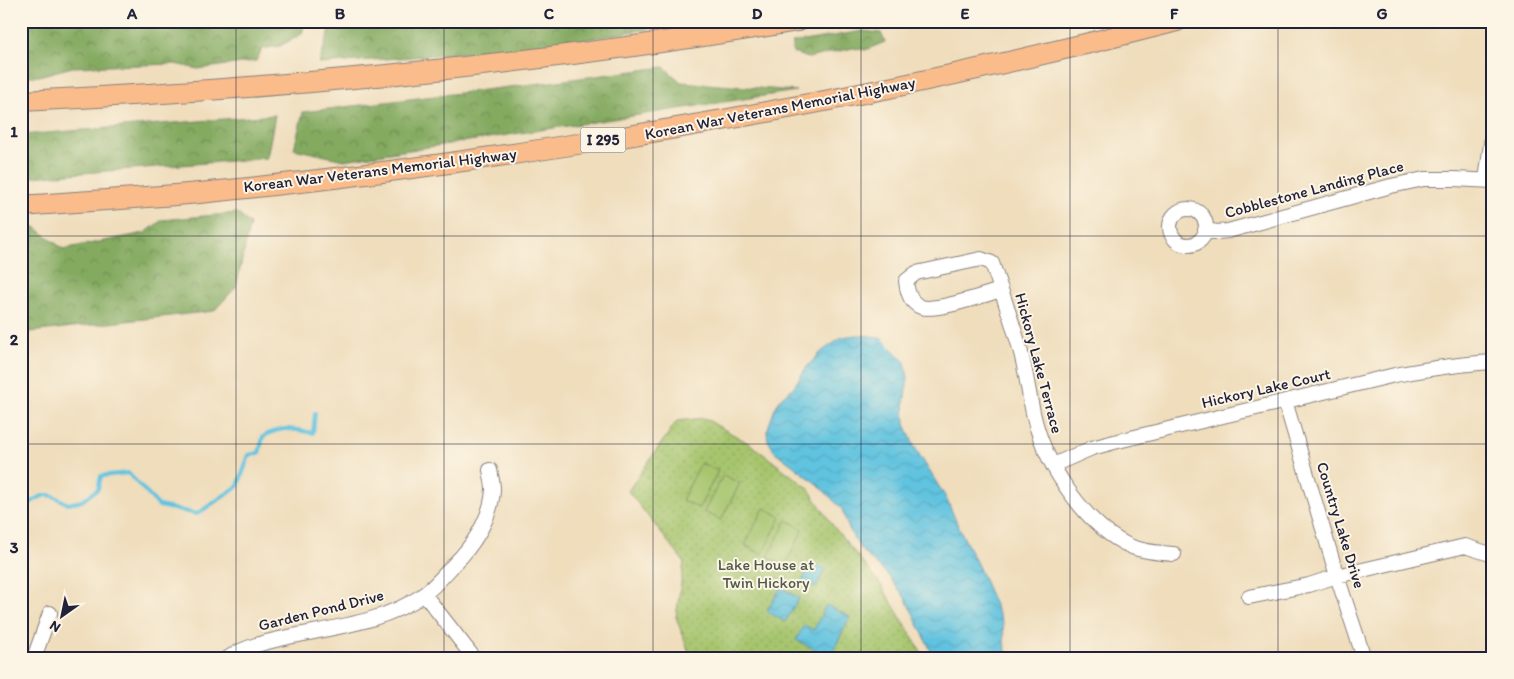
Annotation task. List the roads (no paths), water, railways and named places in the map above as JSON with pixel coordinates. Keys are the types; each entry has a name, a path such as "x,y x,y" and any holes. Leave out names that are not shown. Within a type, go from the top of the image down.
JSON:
{"highway":[{"path":"21,101 261,87 417,73 504,64 710,36 798,21"},
{"name":"Korean War Veterans Memorial Highway","path":"21,206 208,192 374,173 647,133 812,104 992,67 1177,21"}],"street":[{"path":"1489,180 1493,129"},
{"name":"Cobblestone Landing Place","path":"1205,230 1216,232 1228,231 1390,186 1416,181 1489,180"},
{"name":"Hickory Lake Terrace","path":"1001,290 934,308 919,307 908,296 906,281 916,273 980,259 992,263 1001,290 1022,356 1035,422 1053,465 1065,485 1081,506 1116,538 1147,551 1174,554"},
{"name":"Hickory Lake Court","path":"1053,465 1092,448 1395,375 1428,368 1493,362"},
{"name":"Country Lake Drive","path":"1285,401 1364,658"},
{"name":"Garden Pond Drive","path":"228,658 257,644 360,622 401,608 424,594 449,569 476,536 491,503 493,488 490,470"},
{"path":"1249,597 1309,585 1338,576 1465,546 1493,555"},
{"path":"424,594 474,658"},
{"path":"34,658 50,613"}],"water":[{"path":"856,335 882,339 905,362 908,378 904,403 905,424 914,446 946,498 979,568 1003,624 1006,658 939,658 931,651 906,599 887,574 865,554 854,539 842,509 817,484 774,451 768,440 767,431 775,408 782,397 793,388 806,368 821,352 842,337"},
{"path":"812,562 825,569 816,588 802,581"},
{"path":"781,587 799,598 785,622 767,611"},
{"path":"826,605 850,617 830,657 796,640 804,625 814,630"}],"waterway":[{"path":"21,495 29,504 44,495 52,496 68,504 82,501 98,489 101,476 128,473 159,506 197,514 238,486 249,455 259,453 263,437 282,429 313,433 315,413"}],"park label":[{"name":"Lake House at Twin Hickory","path":"766,573"}]}
